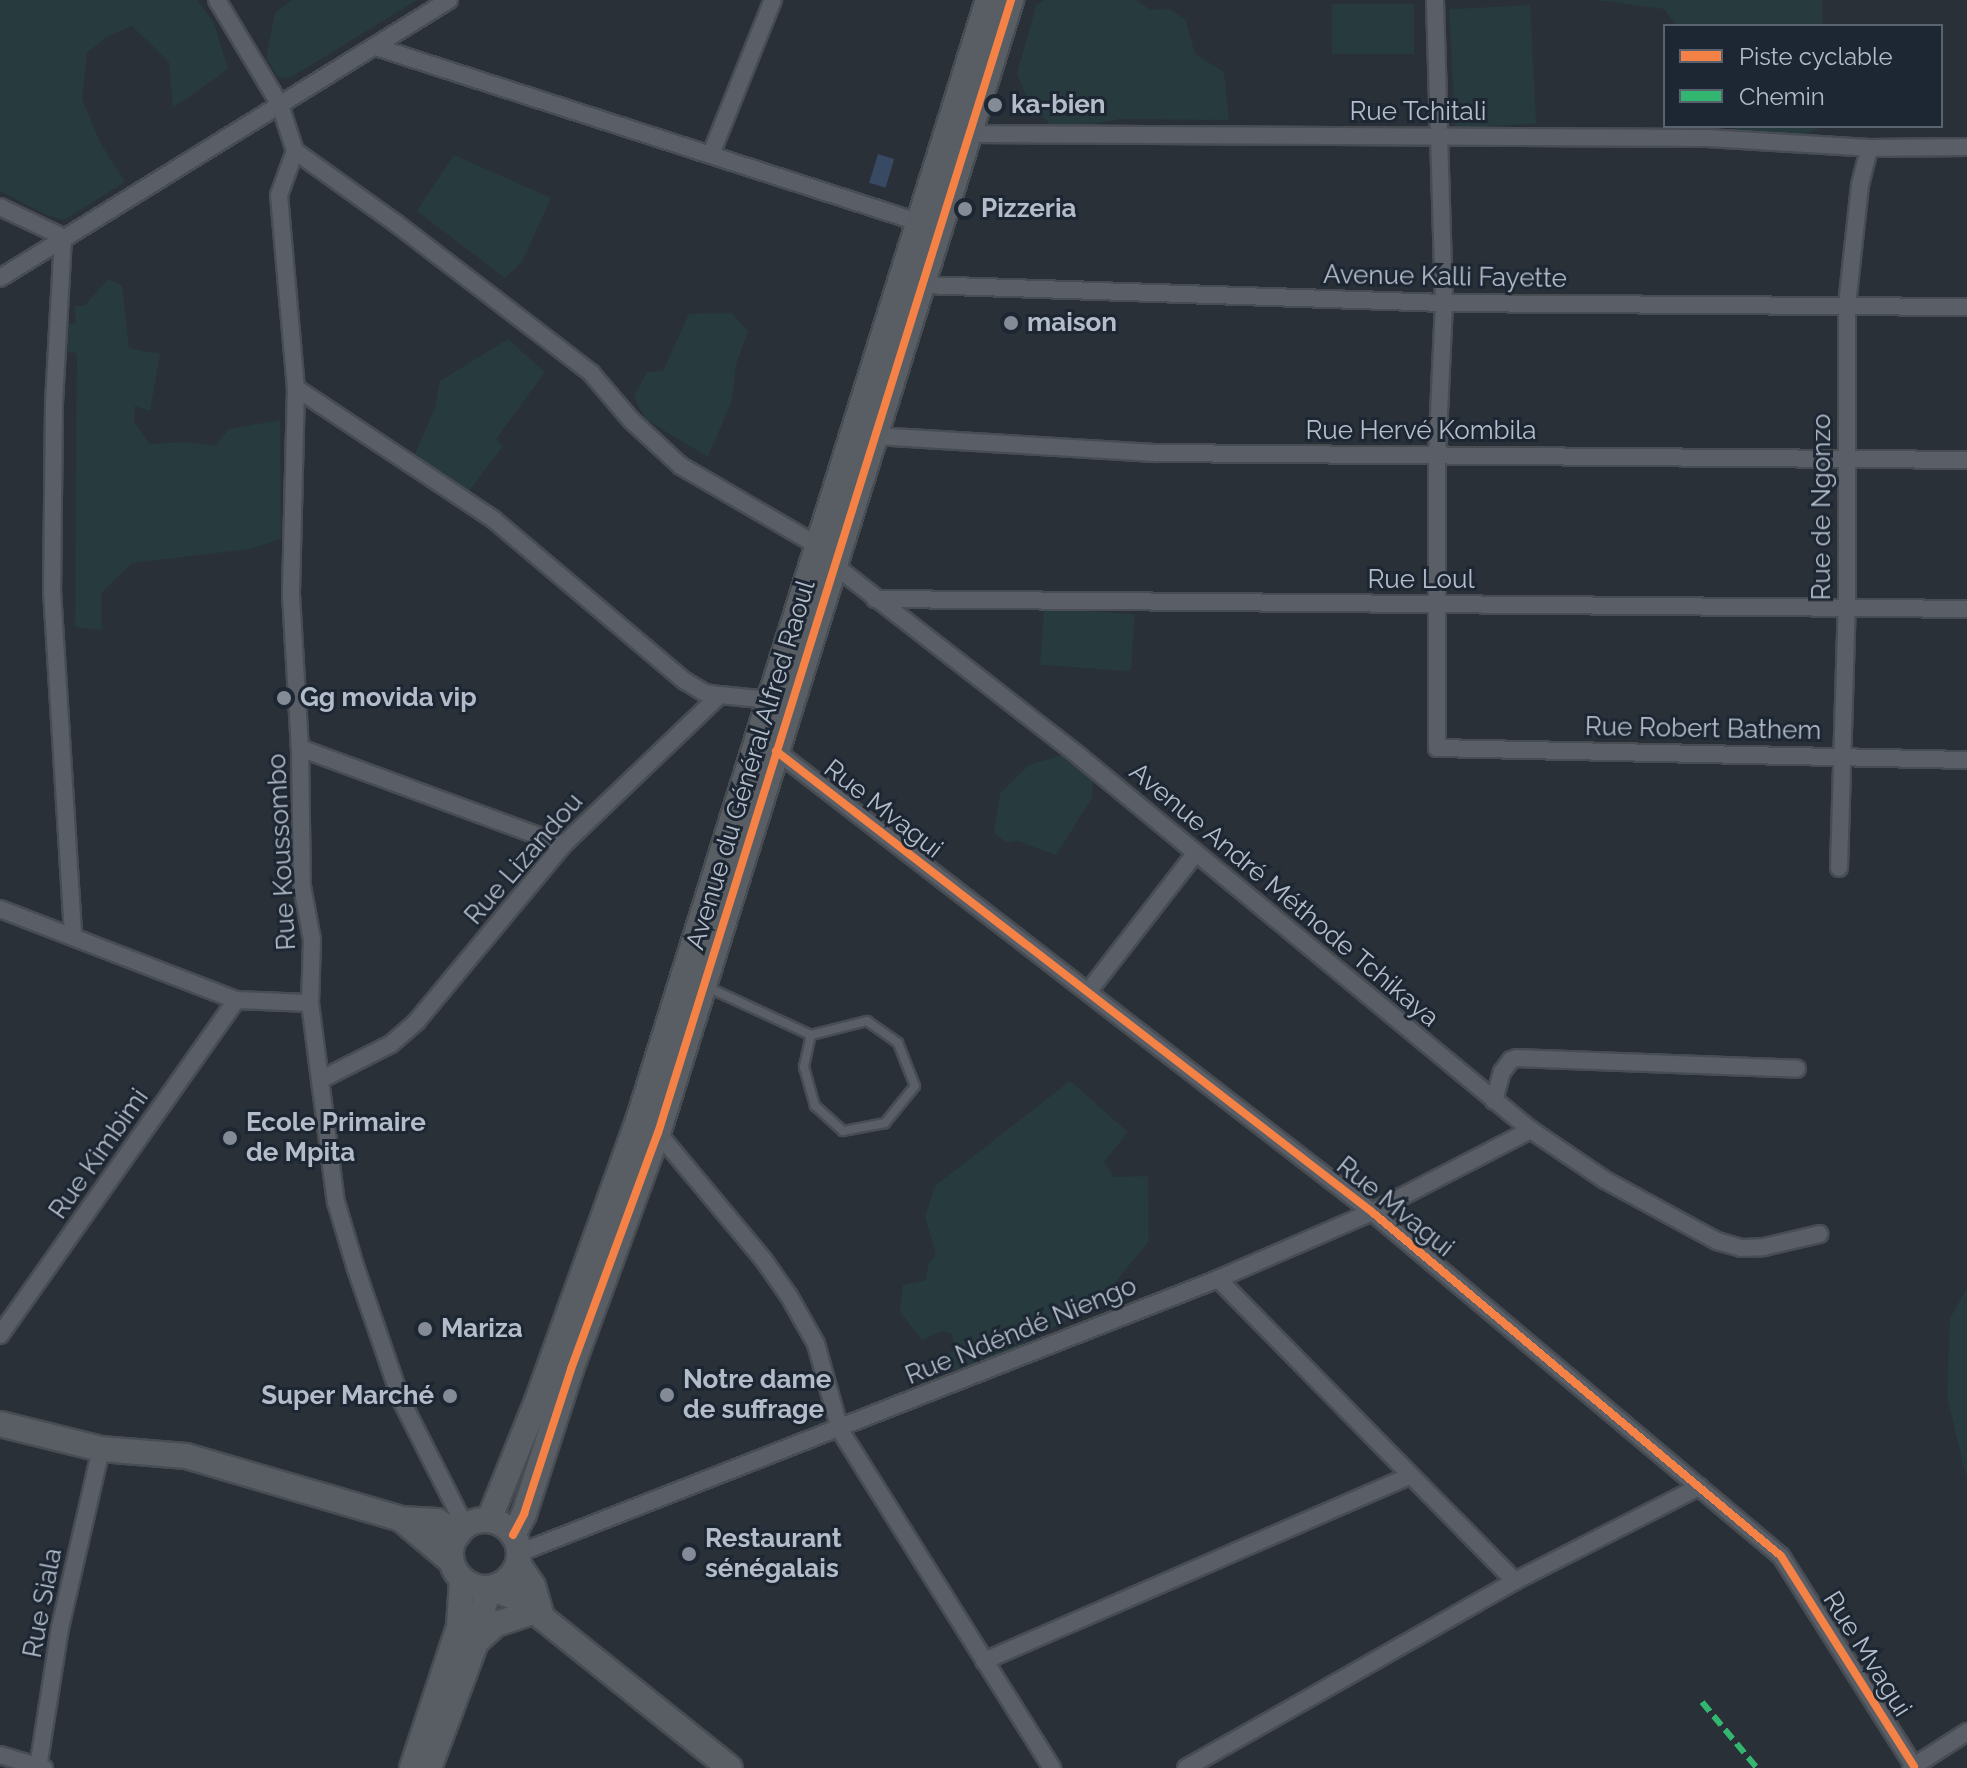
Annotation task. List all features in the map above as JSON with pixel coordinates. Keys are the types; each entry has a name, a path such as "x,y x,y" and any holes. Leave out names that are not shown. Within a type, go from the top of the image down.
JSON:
{"street":[{"path":"217,0 280,105 295,151 397,224 591,373 631,420 681,466 817,545"},
{"path":"0,278 449,0"},
{"path":"711,154 773,0"},
{"name":"Avenue du Général Alfred Raoul","path":"471,1527 553,1357 633,1135 988,0"},
{"name":"Avenue du Général Alfred Raoul","path":"517,1551 524,1514 571,1369 658,1133 1011,0"},
{"path":"1435,0 1444,303 1437,455 1437,604"},
{"path":"376,47 918,222"},
{"name":"Rue Tchitali","path":"967,134 1707,138 1869,148 1967,147"},
{"name":"Rue de Ngonzo","path":"1839,868 1847,606 1847,305 1860,185 1869,148"},
{"name":"Rue Koussombo","path":"295,151 279,195 296,388 291,594 300,748 302,886 312,940 310,1003 336,1202 356,1269 401,1400 471,1527"},
{"path":"0,207 63,237"},
{"path":"63,237 54,405 52,590 73,937"},
{"name":"Avenue Kalli Fayette","path":"923,285 1444,303 1967,307"},
{"path":"296,388 493,519 685,681 705,693 770,700"},
{"name":"Rue Hervé Kombila","path":"875,436 1154,453 1967,460"},
{"name":"Avenue André Méthode Tchikaya","path":"834,565 1079,756 1531,1130 1605,1180 1717,1241 1741,1248 1764,1247 1820,1234"},
{"name":"Rue Loul","path":"875,599 1967,609"},
{"name":"Rue Robert Bathem","path":"1437,604 1434,740 1437,748 1967,760"},
{"name":"Rue Lizandou","path":"322,1079 391,1044 417,1021 563,845 720,695"},
{"path":"300,748 563,845"},
{"name":"Rue Mvagui","path":"776,751 1372,1212 1781,1556 1913,1767"},
{"path":"1088,992 1196,853"},
{"path":"0,909 236,1000 310,1003"},
{"name":"Rue Kimbimi","path":"0,1335 236,1000"},
{"path":"1494,1101 1505,1065 1517,1058 1797,1069"},
{"name":"Rue Ndéndé Niengo","path":"517,1551 840,1430 1218,1279 1372,1212 1531,1130"},
{"path":"658,1133 763,1259 789,1296 816,1344 840,1430 1052,1768"},
{"path":"1218,1279 1515,1581"},
{"path":"0,1424 101,1449 186,1456 401,1519 471,1527 499,1523 517,1551 533,1586 537,1615"},
{"name":"Rue Siala","path":"40,1767 60,1628 101,1449"},
{"path":"984,1661 1409,1476"},
{"path":"1186,1768 1515,1581 1699,1487"},
{"path":"401,1519 474,1586 519,1599 730,1768"},
{"path":"412,1768 459,1627 457,1570 452,1547 471,1527"},
{"path":"489,1588 507,1580 517,1551"},
{"path":"429,1768 476,1642 489,1588"},
{"path":"476,1642 496,1624 537,1615"},
{"path":"1913,1767 1967,1732"},
{"path":"0,1755 40,1767"}],"lane":[{"path":"704,985 811,1035 867,1021 898,1043 915,1086 885,1123 843,1131 815,1106 804,1067 811,1035"}],"green space":[{"path":"0,0 197,0 214,23 228,69 173,108 169,62 132,26 106,37 87,53 82,99 101,144 125,182 64,220 49,216 0,191"},
{"path":"292,0 417,0 290,78 278,77 266,58 275,13"},
{"path":"1044,0 1136,0 1150,10 1169,9 1185,19 1195,54 1224,72 1229,120 1120,119 1070,128 1048,127 1048,121 1040,116 1027,116 1028,100 1017,74 1036,6"},
{"path":"1596,0 1822,0 1823,24 1675,24 1664,9"},
{"path":"1332,4 1414,4 1414,54 1332,54"},
{"path":"1530,5 1536,124 1455,128 1449,9"},
{"path":"1735,128 1818,128 1797,140 1735,137"},
{"path":"454,155 551,198 522,262 505,278 417,211"},
{"path":"108,279 122,286 129,348 160,354 150,411 135,406 134,421 149,444 187,442 215,446 229,429 280,420 281,539 250,549 132,563 101,593 102,630 75,627 77,353 65,352 64,325 76,323 74,306 84,306"},
{"path":"731,313 748,331 736,364 732,400 708,457 645,419 634,396 647,372 663,371 689,314"},
{"path":"508,339 545,372 496,439 503,446 465,496 415,454 435,408 440,381"},
{"path":"1044,608 1135,614 1131,671 1040,665"},
{"path":"1065,754 1093,780 1092,798 1056,855 1018,841 1007,843 994,833 1000,794 1029,765"},
{"path":"1070,1081 1128,1132 1104,1162 1114,1177 1148,1176 1149,1241 1100,1301 967,1375 936,1363 954,1351 952,1334 942,1331 922,1340 900,1312 903,1285 926,1280 928,1265 936,1254 925,1217 935,1186"},
{"path":"1967,1288 1967,1481 1947,1396 1950,1318"}],"water":[{"path":"878,154 894,159 885,188 869,183"}],"marked path":[{"path":"1702,1702 1757,1768"}],"cycle path":[{"path":"513,1535 524,1514 571,1369 658,1133 1011,0"},
{"path":"776,751 1372,1212 1781,1556 1914,1766"}],"place":[{"name":"ka-bien","path":"995,105"},
{"name":"Pizzeria","path":"965,209"},
{"name":"maison","path":"1011,323"},
{"name":"Gg movida vip","path":"284,698"},
{"name":"Ecole Primaire de Mpita","path":"230,1138"},
{"name":"Mariza","path":"425,1329"},
{"name":"Notre dame de suffrage","path":"667,1395"},
{"name":"Super Marché","path":"450,1396"},
{"name":"Restaurant sénégalais","path":"689,1554"}]}
